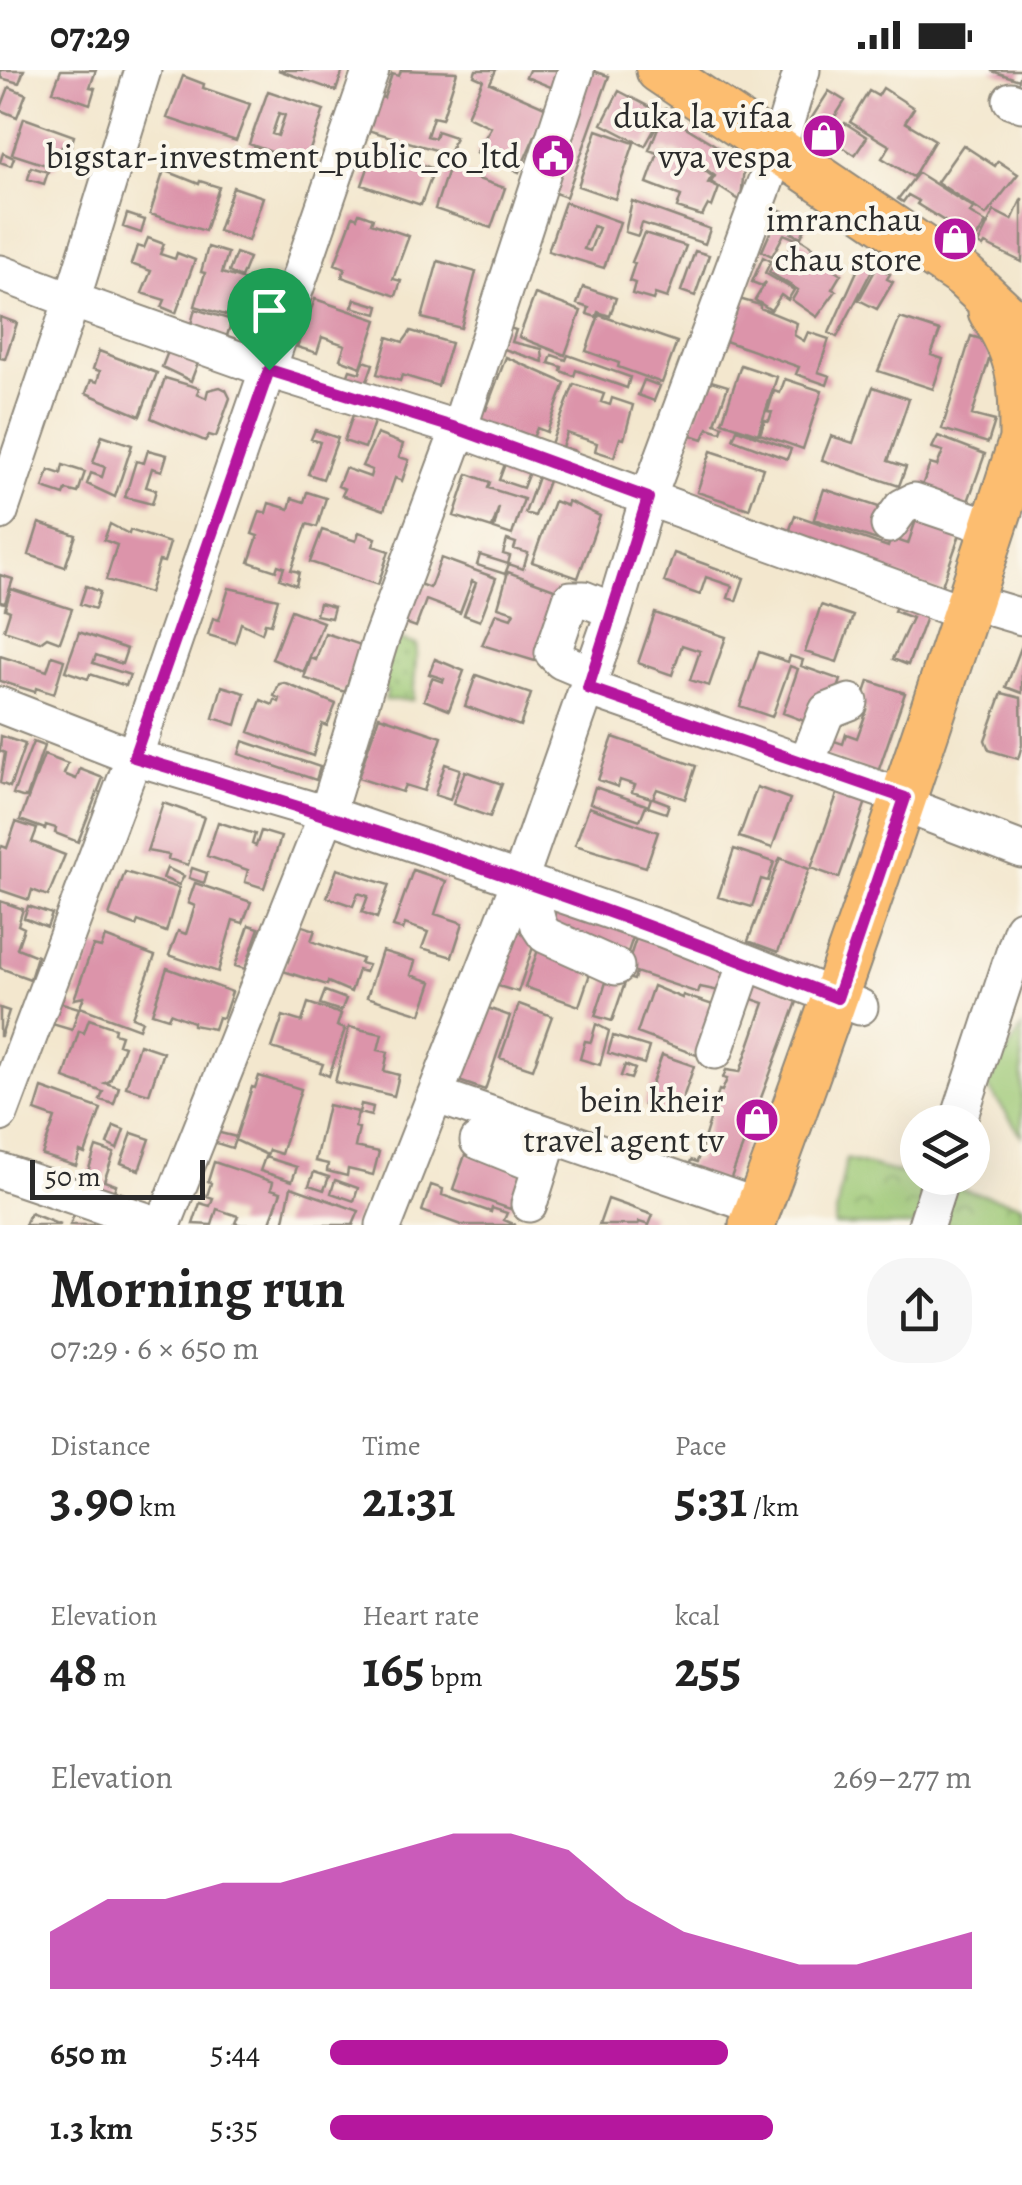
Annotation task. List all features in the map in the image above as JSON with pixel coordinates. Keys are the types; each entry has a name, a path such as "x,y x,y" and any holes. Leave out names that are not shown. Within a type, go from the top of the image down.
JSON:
{"main road":[{"path":"660,70 964,276 1022,330"},
{"path":"964,276 1022,288"},
{"path":"964,276 1022,302"},
{"path":"764,1219 849,1002 915,806 995,613 1022,440 1022,372 1011,337 964,276"}],"street":[{"path":"0,512 144,70"},
{"path":"0,1114 134,757 371,70"},
{"path":"0,1172 161,1225 328,814 380,641 459,429 576,70"},
{"path":"384,1225 517,888 614,611 648,498 778,148 802,70"},
{"path":"0,273 269,370 459,429 648,498 995,613"},
{"path":"888,526 902,507 914,501 1008,528"},
{"path":"590,681 1022,850"},
{"path":"806,764 827,711 850,702"},
{"path":"0,705 134,757 328,814 517,888 665,930 849,1002"},
{"path":"517,888 534,907 545,935 616,966"},
{"path":"964,1105 1022,928"},
{"path":"715,1051 746,962"},
{"path":"435,1095 546,1150 764,1219"},
{"path":"478,1141 546,1150"},
{"path":"529,1204 546,1150"},
{"path":"926,1225 935,1195"}],"green space":[{"path":"388,636 417,645 413,700 385,700 387,691 368,680"},
{"path":"1022,1027 1022,1136 987,1086"},
{"path":"846,1159 900,1173 900,1195 984,1195 1022,1205 1022,1225 834,1225"}],"building":[{"path":"0,70 24,70 19,83 1,78"},
{"path":"61,70 96,70 90,104 53,91"},
{"path":"278,70 343,70 336,91"},
{"path":"401,70 457,72 442,119 433,117 427,136 435,138 437,131 455,137 449,154 364,129 375,95 384,98 392,74 399,76"},
{"path":"476,70 496,70 490,83 547,108 519,172 476,153 491,127 467,116 483,80 474,76"},
{"path":"529,70 561,70 553,88 526,77"},
{"path":"589,70 609,76 566,197 543,189"},
{"path":"992,70 1022,70 1019,80 992,71"},
{"path":"183,76 204,84 203,88 250,104 236,141 167,118"},
{"path":"9,87 26,94 17,117 0,110"},
{"path":"883,88 914,108 905,122 935,140 913,177 882,158 890,146 850,122 869,91 878,96"},
{"path":"268,91 324,110 305,164 249,144","holes":["279,113 285,115 278,136 272,134"]},
{"path":"619,91 663,114 645,146 602,124"},
{"path":"829,91 845,101 825,127 811,119"},
{"path":"666,108 666,115 725,151 723,157 744,166 741,201 711,182 715,176 695,161 674,150 649,150"},
{"path":"24,118 74,136 70,149 62,146 55,168 12,154"},
{"path":"845,123 867,137 855,155 833,141"},
{"path":"597,130 634,143 615,199 578,186"},
{"path":"963,145 995,166 998,161 1018,174 986,215 937,182"},
{"path":"375,148 434,169 421,205 362,185"},
{"path":"3,153 14,158 11,166 0,162"},
{"path":"658,153 693,162 712,176 708,183 719,188 712,207 708,205 702,216 677,208 681,196 647,183"},
{"path":"31,167 48,172 44,184 28,179"},
{"path":"448,169 505,188 491,228 435,209"},
{"path":"164,170 199,184 200,181 219,187 205,231 150,214"},
{"path":"918,173 973,208 970,213 986,223 975,240 908,195 903,202 898,199"},
{"path":"233,187 263,197 248,241 218,231"},
{"path":"1022,198 1022,262 978,244 994,211 1012,220"},
{"path":"632,201 710,229 705,244 642,223 638,236 625,232"},
{"path":"565,202 620,222 604,268 548,251","holes":["593,226 599,228 590,251 584,249"]},
{"path":"780,210 808,222 801,237 790,232 813,247 811,250 841,274 832,289 836,291 817,317 792,300 798,290 769,272 796,239 784,234 772,256 762,251"},
{"path":"359,213 373,218 371,223 409,236 393,279 401,281 396,296 342,277 345,268 335,264 353,216 357,218"},
{"path":"127,214 145,220 141,233 123,227"},
{"path":"644,233 686,246 667,298 655,294 653,300 632,294 632,262"},
{"path":"148,238 164,244 160,254 175,259 177,253 195,260 176,313 162,307 165,300 142,293 151,271 131,264 137,246 144,248"},
{"path":"208,247 228,253 222,273 260,285 249,322 195,306"},
{"path":"695,251 709,255 695,296 681,291"},
{"path":"236,253 249,258 241,278 229,272"},
{"path":"763,257 771,261 765,273 794,290 788,300 781,295 771,310 755,300 766,282 762,286 752,282"},
{"path":"862,260 874,266 837,337 829,333"},
{"path":"438,261 476,272 461,328 422,318"},
{"path":"877,267 890,274 887,279 893,282 877,309 859,300"},
{"path":"583,287 616,298 610,316 587,314 589,308 577,304"},
{"path":"535,294 581,311 565,355 519,337"},
{"path":"315,299 377,320 361,367 340,359 345,345 322,337 317,353 297,347"},
{"path":"355,299 379,306 377,314 352,307"},
{"path":"739,299 797,323 794,335 804,341 808,332 829,339 818,372 830,376 827,385 796,374 799,367 720,339 736,314"},
{"path":"258,308 276,316 264,344 246,336"},
{"path":"195,309 232,320 226,339 190,328"},
{"path":"599,315 677,342 662,383 586,351"},
{"path":"0,317 17,323 5,359 0,358"},
{"path":"900,318 940,331 931,355 943,359 933,389 878,371"},
{"path":"502,326 516,330 512,342 542,349 543,362 495,346"},
{"path":"411,331 451,343 438,386 402,375 400,381 377,374 388,337 403,342"},
{"path":"971,336 994,343 972,415 995,421 988,443 942,429"},
{"path":"169,349 199,360 191,381 162,367"},
{"path":"99,351 157,373 140,416 86,393 91,380 97,382 100,371 93,369"},
{"path":"552,355 566,360 568,355 630,377 627,388 576,370 574,376 561,371 562,367 549,363"},
{"path":"506,357 565,383 547,432 537,428 528,450 463,425 470,404 486,410"},
{"path":"364,361 373,364 362,395 345,383 350,370 360,373"},
{"path":"741,365 777,377 758,434 722,422"},
{"path":"165,378 199,388 197,394 206,398 208,390 226,390 230,398 216,437 209,435 205,441 151,418"},
{"path":"785,379 822,391 803,449 760,434 772,412 768,411 774,391 780,393"},
{"path":"644,380 660,386 654,401 638,395"},
{"path":"711,381 728,386 715,423 723,426 721,432 708,428 703,439 691,435 692,423"},
{"path":"574,384 604,394 601,402 610,405 612,398 633,405 624,439 620,438 614,457 595,451 597,443 567,433 562,447 573,450 569,462 547,454"},
{"path":"873,387 909,399 888,461 906,467 899,486 822,460 831,436 853,443"},
{"path":"354,412 375,419 365,448 344,441"},
{"path":"737,429 791,449 787,459 733,439"},
{"path":"315,430 338,438 323,479 308,474 320,442 311,439"},
{"path":"377,434 403,444 399,457 409,460 402,481 395,478 384,510 342,495 345,489 338,486 345,468 370,477 372,470 362,466"},
{"path":"102,435 132,445 115,497 87,484 91,473 102,477 105,467 93,463"},
{"path":"938,436 985,454 965,510 920,491 930,464 937,466 943,451 932,448"},
{"path":"148,450 167,455 162,471 152,468 146,487 156,490 152,504 125,497 136,461 144,463"},
{"path":"711,451 763,468 749,509 697,492"},
{"path":"505,464 529,472 523,488 499,480"},
{"path":"63,465 85,472 78,493 66,490 64,495 43,488 49,470 61,474"},
{"path":"468,474 490,482 488,488 524,499 512,535 494,529 499,507 492,528 454,516"},
{"path":"538,477 548,481 535,516 525,513"},
{"path":"824,489 891,511 880,541 814,519"},
{"path":"307,492 326,498 317,527 307,524 291,570 299,572 296,585 280,579 284,567 278,565 276,571 249,562 258,536 252,534 260,511 266,513 269,503 289,509 292,498 304,502"},
{"path":"554,501 567,506 568,501 600,516 578,578 532,562"},
{"path":"920,508 964,523 940,591 787,538 795,515 888,547 891,538 908,544"},
{"path":"39,523 76,535 65,567 29,555"},
{"path":"110,524 129,534 130,530 170,543 164,562 159,561 149,593 106,580 117,545 104,540"},
{"path":"322,530 356,541 359,532 376,538 373,546 389,551 378,585 310,562"},
{"path":"507,540 516,543 514,549 528,553 523,569 509,564 505,574 477,565 480,555 508,564 510,556 503,554"},
{"path":"674,553 744,578 736,601 728,598 732,586 706,577 700,595 664,582"},
{"path":"441,558 496,578 480,621 464,615 476,583 472,581 460,613 426,600 416,627 397,620 411,581 430,588"},
{"path":"508,572 565,593 535,661 482,645 496,613 511,618 514,612 498,607"},
{"path":"0,575 13,579 5,603 0,602"},
{"path":"86,586 100,592 95,609 80,604"},
{"path":"229,588 278,599 271,624 265,623 262,633 241,623 235,643 208,635 213,618 219,620"},
{"path":"11,589 72,609 60,642 47,637 40,642 4,630"},
{"path":"899,599 929,609 908,665 893,659 912,618 894,611"},
{"path":"319,603 334,607 331,618 316,615"},
{"path":"821,605 853,616 837,662 805,652"},
{"path":"291,610 323,622 304,672 272,659"},
{"path":"655,613 726,637 709,686 690,680 700,651 682,645 672,675 638,663"},
{"path":"79,632 127,649 122,664 96,655 93,663 130,675 126,686 90,674 88,679 65,671"},
{"path":"325,633 361,645 345,692 304,678 311,658 316,660"},
{"path":"1022,645 1022,693 1006,687"},
{"path":"759,652 788,662 790,656 803,660 801,666 841,680 833,703 815,725 783,713 798,669 790,666 772,717 740,706"},
{"path":"0,656 47,671 52,656 64,660 54,694 0,681"},
{"path":"435,659 464,671 449,710 424,700 432,678 443,682 444,679 429,674"},
{"path":"476,675 531,694 520,726 465,706"},
{"path":"869,681 905,693 877,775 818,753 823,737 843,744 846,734 857,738 867,710 860,708"},
{"path":"279,684 336,704 327,726 322,724 313,756 249,732 261,700 273,705 275,700 279,702 274,696"},
{"path":"222,686 245,693 236,725 213,718"},
{"path":"1002,693 1021,698 1022,745 1018,759 989,750 985,740"},
{"path":"379,716 442,737 424,791 405,785 402,792 358,778"},
{"path":"1,736 25,744 10,787 0,783 5,753 0,751"},
{"path":"613,737 696,766 685,799 657,789 653,798 669,804 666,813 648,807 651,798 632,792 635,785 620,780 618,787 598,780"},
{"path":"243,741 320,767 316,780 239,754"},
{"path":"33,742 44,746 27,797 22,797 13,794"},
{"path":"44,755 68,764 64,774 76,779 80,769 103,778 78,842 55,833 56,828 46,825 45,829 20,820"},
{"path":"445,764 460,769 450,800 435,795"},
{"path":"465,771 502,784 490,817 453,804"},
{"path":"840,786 868,796 839,878 811,868"},
{"path":"595,787 646,805 640,820 590,803"},
{"path":"757,787 790,799 772,848 739,837"},
{"path":"163,803 204,817 188,865 168,859 169,855 147,851"},
{"path":"589,807 658,832 646,867 575,845"},
{"path":"16,822 37,829 32,842 65,855 48,896 32,890 29,900 0,890 0,850 2,846 7,848"},
{"path":"218,822 255,834 252,844 256,846 261,831 281,837 264,888 245,882 248,870 207,856"},
{"path":"734,849 774,862 768,881 761,879 752,907 718,897"},
{"path":"780,858 809,869 778,952 748,941"},
{"path":"167,868 184,876 179,885 163,878"},
{"path":"192,868 207,873 204,883 189,878"},
{"path":"337,869 389,885 377,918 362,912 368,896 358,893 353,906 327,897"},
{"path":"413,870 446,881 435,914 463,923 452,957 422,948 428,932 405,924 403,930 393,927"},
{"path":"125,872 179,888 166,932 138,921 136,926 109,916"},
{"path":"195,883 251,902 243,923 233,920 218,972 169,955 178,931 186,934 195,906 188,903"},
{"path":"0,901 23,909 18,925 24,928 17,948 37,956 30,979 0,968"},
{"path":"553,904 635,932 628,952 624,950 620,960 546,923"},
{"path":"28,906 52,914 47,927 24,918"},
{"path":"249,925 259,928 245,969 235,966"},
{"path":"300,925 315,930 311,941 362,959 360,963 368,965 365,972 358,970 351,992 283,971"},
{"path":"517,929 537,935 518,992 498,986"},
{"path":"637,936 732,968 724,992 700,987 698,993 636,972 634,980 623,977"},
{"path":"105,937 155,956 132,1017 142,1021 139,1029 80,1007 84,997 74,999 93,946 101,948"},
{"path":"539,947 593,965 579,1006 525,987"},
{"path":"382,951 415,961 411,975 432,982 421,1014 367,997"},
{"path":"167,968 232,992 223,1018 218,1017 214,1029 193,1025 170,1013 168,1018 152,1013"},
{"path":"609,973 626,980 612,1021 595,1016"},
{"path":"750,977 800,994 729,1183 686,1175 691,1160 697,1162 719,1090 722,1091 727,1079 723,1078 726,1070 740,1072 764,1003 743,996"},
{"path":"653,986 716,1006 699,1056 637,1033"},
{"path":"325,991 346,999 341,1011 320,1004"},
{"path":"59,1002 79,1008 72,1030 52,1024"},
{"path":"308,1003 341,1014 337,1026 345,1029 329,1076 320,1072 323,1064 272,1048 283,1016 302,1022"},
{"path":"519,1004 552,1016 533,1069 500,1058"},
{"path":"485,1007 510,1016 485,1090 459,1081"},
{"path":"0,1008 9,1011 1,1036 0,1036"},
{"path":"89,1019 115,1028 114,1033 121,1035 118,1044 124,1046 110,1081 105,1083 119,1087 114,1104 100,1100 103,1092 64,1078 79,1031 84,1033"},
{"path":"596,1024 609,1031 600,1065 580,1059"},
{"path":"349,1027 382,1034 378,1050 388,1052 384,1071 399,1075 394,1096 335,1082"},
{"path":"613,1036 649,1047 644,1064 608,1053"},
{"path":"139,1044 163,1052 149,1094 126,1087"},
{"path":"662,1055 694,1066 677,1116 644,1105"},
{"path":"625,1065 635,1069 631,1079 621,1076"},
{"path":"259,1076 301,1089 281,1154 269,1150 267,1155 235,1140"},
{"path":"42,1088 101,1109 85,1154 80,1152 76,1166 42,1155 55,1118 35,1111"},
{"path":"361,1104 373,1107 371,1116 359,1113"},
{"path":"328,1105 358,1112 355,1147 379,1152 373,1175 348,1169 347,1176 327,1171 328,1164 315,1161"},
{"path":"114,1126 124,1130 117,1149 107,1144"},
{"path":"216,1132 236,1137 232,1148 213,1142"},
{"path":"132,1133 150,1139 139,1170 121,1163"},
{"path":"96,1147 114,1153 104,1181 116,1185 111,1199 82,1190"},
{"path":"466,1152 524,1172 510,1209 453,1189"},
{"path":"265,1157 297,1167 292,1181 260,1171"},
{"path":"214,1162 273,1182 271,1189 281,1192 269,1225 241,1225 235,1223 238,1216 217,1209 212,1225 193,1224 200,1203 210,1206 213,1198 207,1196"},
{"path":"314,1172 329,1177 324,1190 309,1185"},
{"path":"335,1180 358,1188 354,1201 331,1193"},
{"path":"431,1185 443,1189 442,1195 491,1212 492,1208 507,1213 504,1220 516,1225 461,1225 422,1211"},
{"path":"291,1187 359,1211 353,1225 283,1225"},
{"path":"608,1199 653,1215 649,1225 599,1225"},
{"path":"75,1212 108,1225 70,1225"},
{"path":"30,1213 60,1225 25,1225"}],"place":[{"name":"duka la vifaa vya vespa","path":"824,136"},
{"name":"bigstar-investment_public_co_ltd","path":"553,156"},
{"name":"imranchau chau store","path":"955,239"},
{"name":"bein kheir travel agent tv","path":"757,1120"}],"route":[{"path":"269,370 459,429 648,498 588,688 905,798 837,998 665,930 328,814 134,757 269,370"}]}
